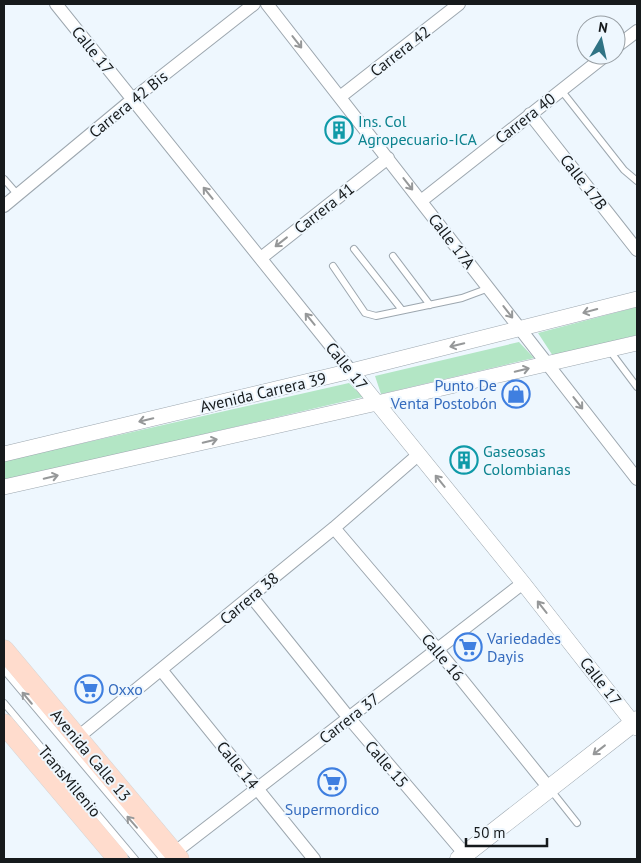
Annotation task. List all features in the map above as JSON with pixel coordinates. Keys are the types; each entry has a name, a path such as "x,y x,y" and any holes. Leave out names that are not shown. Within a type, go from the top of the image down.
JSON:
{"main road":[{"name":"Avenida Calle 13","path":"4,650 172,857"},
{"path":"4,724 118,859"},
{"path":"465,858 549,788 636,724"}],"street":[{"name":"Calle 17","path":"56,4 636,724"},
{"name":"Carrera 42 Bis","path":"4,206 133,99 254,4"},
{"name":"Calle 17A","path":"267,4 637,479"},
{"name":"Carrera 42","path":"340,98 459,4"},
{"path":"626,39 637,31"},
{"name":"Carrera 40","path":"421,201 593,65"},
{"name":"Calle 17B","path":"530,114 637,250"},
{"name":"Carrera 41","path":"261,258 388,158"},
{"name":"Avenida Carrera 39","path":"4,454 351,371 637,299"},
{"path":"4,487 377,404 637,343"},
{"name":"Carrera 38","path":"77,738 334,528 418,455"},
{"name":"Calle 16","path":"334,528 437,650 549,788"},
{"name":"Carrera 37","path":"172,857 523,583"},
{"name":"Calle 15","path":"251,596 465,858"},
{"name":"Calle 14","path":"162,670 314,859"}],"lane":[{"path":"561,90 624,170 637,180"},
{"path":"4,180 18,194"},
{"path":"354,249 402,310"},
{"path":"393,256 430,304"},
{"path":"333,266 365,314 376,316 462,298 489,288"},
{"path":"609,350 637,387"},
{"name":"TransMilenio","path":"4,670 172,857"},
{"name":"TransMilenio","path":"4,703 136,859"},
{"path":"549,788 577,823"}],"green space":[{"path":"637,307 637,335 553,356 538,333"},
{"path":"519,342 534,358 381,394 375,376"},
{"path":"349,383 363,397 4,481 4,461"}],"place":[{"name":"Ins. Col Agropecuario-ICA","path":"339,130"},
{"name":"Punto De Venta Postobón","path":"516,394"},
{"name":"Gaseosas Colombianas","path":"464,460"},
{"name":"Variedades Dayis","path":"468,647"},
{"name":"Oxxo","path":"89,689"},
{"name":"Supermordico","path":"332,782"}]}
